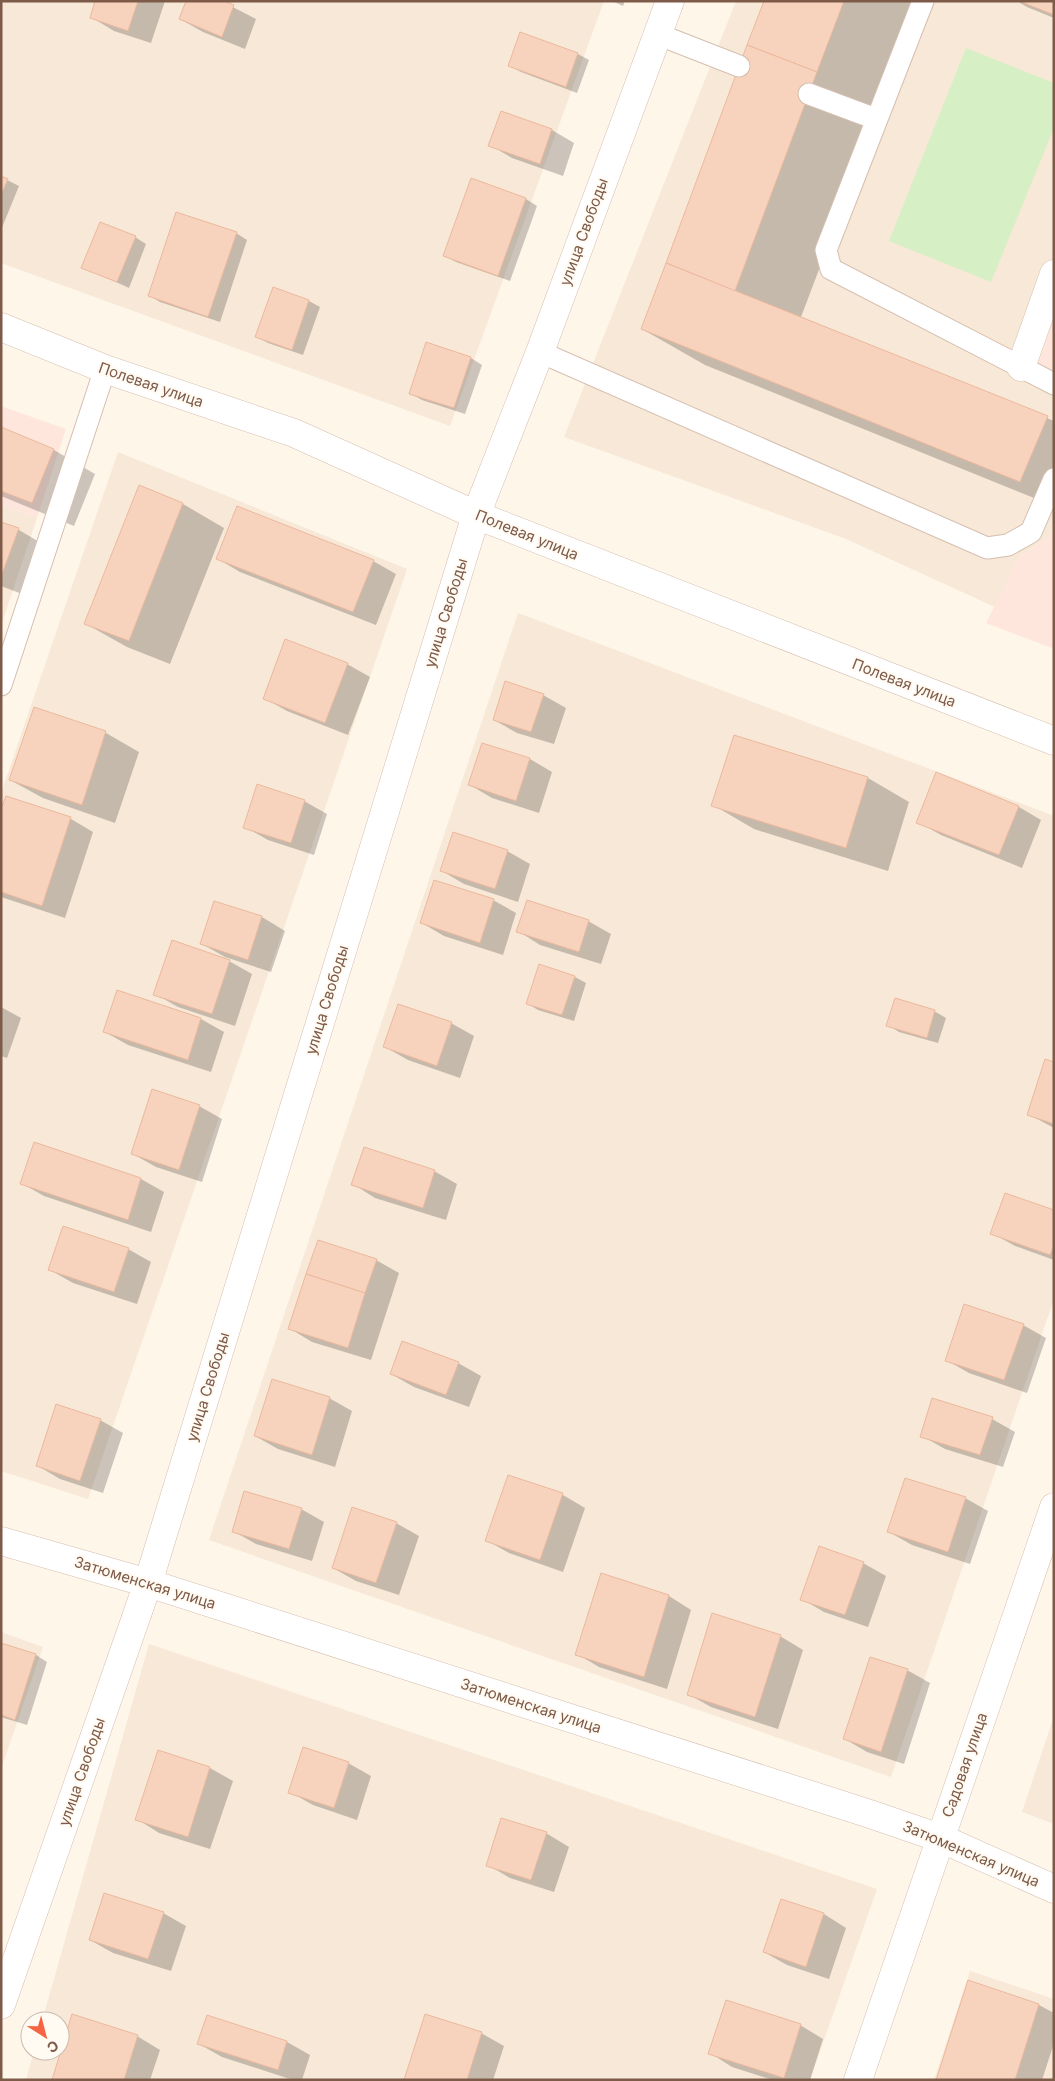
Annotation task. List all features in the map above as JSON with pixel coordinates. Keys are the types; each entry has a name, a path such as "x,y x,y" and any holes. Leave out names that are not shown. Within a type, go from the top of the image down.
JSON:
{"street":[{"name":"улица Свободы","path":"1,2004 148,1583 476,514 540,352 670,1"},
{"path":"1021,367 1054,274"},
{"name":"Полевая улица","path":"1,327 105,370 294,433 476,514 1054,741"},
{"name":"Садовая улица","path":"858,2080 1054,1508"},
{"name":"Затюменская улица","path":"1,1541 148,1583 940,1838 1054,1889"}],"lane":[{"path":"924,1 826,250 831,269 1054,384"},
{"path":"657,34 739,66"},
{"path":"809,94 876,119"},
{"path":"540,352 987,548 1008,545 1031,532 1054,479"},
{"path":"1,685 105,370"}],"shaded area":[{"path":"1,1 604,1 450,426 1,263"},
{"path":"736,1 1054,1 1054,526 1050,536 1019,557 995,607 846,539 564,437"},
{"path":"1054,313 1054,373 1044,369 1036,362"},
{"path":"1,406 66,429 37,518 1,505"},
{"path":"118,452 407,569 88,1499 1,1471 1,793"},
{"path":"1,505 37,518 1,626"},
{"path":"1054,526 1054,649 986,623 1019,557 1050,536"},
{"path":"518,613 1054,816 1054,1299 891,1777 209,1540"},
{"path":"1,1632 43,1647 1,1769"},
{"path":"149,1644 877,1889 810,2080 26,2080 31,2061 70,2061 70,2011 45,2011"},
{"path":"1054,1716 1054,1824 1022,1812"},
{"path":"970,1971 1054,1999 1054,2080 934,2080"}],"green space":[{"path":"966,48 1054,83 1054,128 991,282 889,241"}],"building":[{"path":"95,1 138,1 128,31 90,18"},
{"path":"186,1 224,1 234,5 222,37 179,19"},
{"path":"764,1 844,1 817,72 747,45"},
{"path":"1019,1 1054,1 1054,15"},
{"path":"520,32 578,53 566,87 508,66"},
{"path":"747,45 817,72 735,291 666,263"},
{"path":"501,111 552,129 540,164 488,146"},
{"path":"1,176 8,179 1,195"},
{"path":"471,178 526,198 498,276 443,256"},
{"path":"176,212 237,232 208,317 148,296"},
{"path":"100,222 136,236 117,282 81,268"},
{"path":"666,263 1048,416 1020,482 641,329"},
{"path":"273,287 309,300 292,350 255,337"},
{"path":"426,342 471,357 454,408 409,394"},
{"path":"1,427 54,449 32,503 1,491"},
{"path":"139,485 183,503 129,641 84,624"},
{"path":"237,506 374,560 353,612 216,559"},
{"path":"1,522 19,528 1,577"},
{"path":"285,639 348,663 325,723 263,699"},
{"path":"505,681 544,694 531,732 493,720"},
{"path":"34,707 106,731 82,805 9,780"},
{"path":"734,735 868,777 846,848 711,806"},
{"path":"482,743 530,758 516,801 468,785"},
{"path":"936,772 1019,806 999,855 916,823"},
{"path":"257,784 305,800 291,843 243,828"},
{"path":"6,796 71,817 42,906 1,892 1,809"},
{"path":"453,832 508,850 495,889 440,871"},
{"path":"434,880 494,899 480,943 420,923"},
{"path":"527,900 589,920 579,952 516,932"},
{"path":"214,901 262,916 248,960 200,944"},
{"path":"172,940 230,960 212,1014 153,995"},
{"path":"539,964 575,976 562,1015 526,1004"},
{"path":"117,990 201,1018 188,1060 103,1032"},
{"path":"895,998 935,1010 927,1038 886,1026"},
{"path":"398,1004 452,1022 437,1066 383,1047"},
{"path":"1045,1059 1054,1062 1054,1124 1027,1115"},
{"path":"152,1089 200,1105 179,1170 131,1154"},
{"path":"34,1142 141,1178 128,1220 20,1184"},
{"path":"364,1147 435,1170 423,1208 351,1185"},
{"path":"1005,1193 1054,1210 1054,1245 1050,1255 990,1234"},
{"path":"63,1226 129,1248 114,1292 48,1270"},
{"path":"318,1240 377,1259 365,1293 306,1274"},
{"path":"306,1274 365,1293 348,1348 288,1329"},
{"path":"964,1304 1024,1324 1004,1380 945,1361"},
{"path":"402,1341 459,1362 446,1395 390,1374"},
{"path":"272,1379 330,1397 312,1455 254,1436"},
{"path":"932,1398 993,1417 980,1455 920,1437"},
{"path":"56,1404 101,1419 80,1481 36,1466"},
{"path":"508,1475 563,1493 540,1560 485,1541"},
{"path":"905,1478 966,1497 948,1552 887,1532"},
{"path":"244,1491 302,1508 289,1549 232,1532"},
{"path":"352,1507 397,1522 376,1583 332,1568"},
{"path":"819,1546 864,1562 845,1615 800,1600"},
{"path":"601,1573 669,1595 644,1677 575,1655"},
{"path":"712,1613 781,1635 755,1717 687,1695"},
{"path":"1,1643 36,1654 15,1720 1,1715"},
{"path":"870,1657 908,1669 881,1752 843,1739"},
{"path":"303,1747 349,1762 334,1808 288,1793"},
{"path":"158,1750 210,1767 188,1837 135,1820"},
{"path":"501,1818 547,1832 531,1880 486,1866"},
{"path":"104,1893 164,1912 148,1959 89,1940"},
{"path":"781,1899 824,1913 806,1967 763,1952"},
{"path":"968,1980 1039,2004 1015,2080 936,2080"},
{"path":"726,2000 801,2024 784,2078 708,2054"},
{"path":"72,2014 138,2035 124,2080 52,2080 58,2061 70,2061 70,2021"},
{"path":"425,2014 482,2032 467,2080 404,2080"},
{"path":"207,2015 287,2041 278,2070 197,2044"}]}
